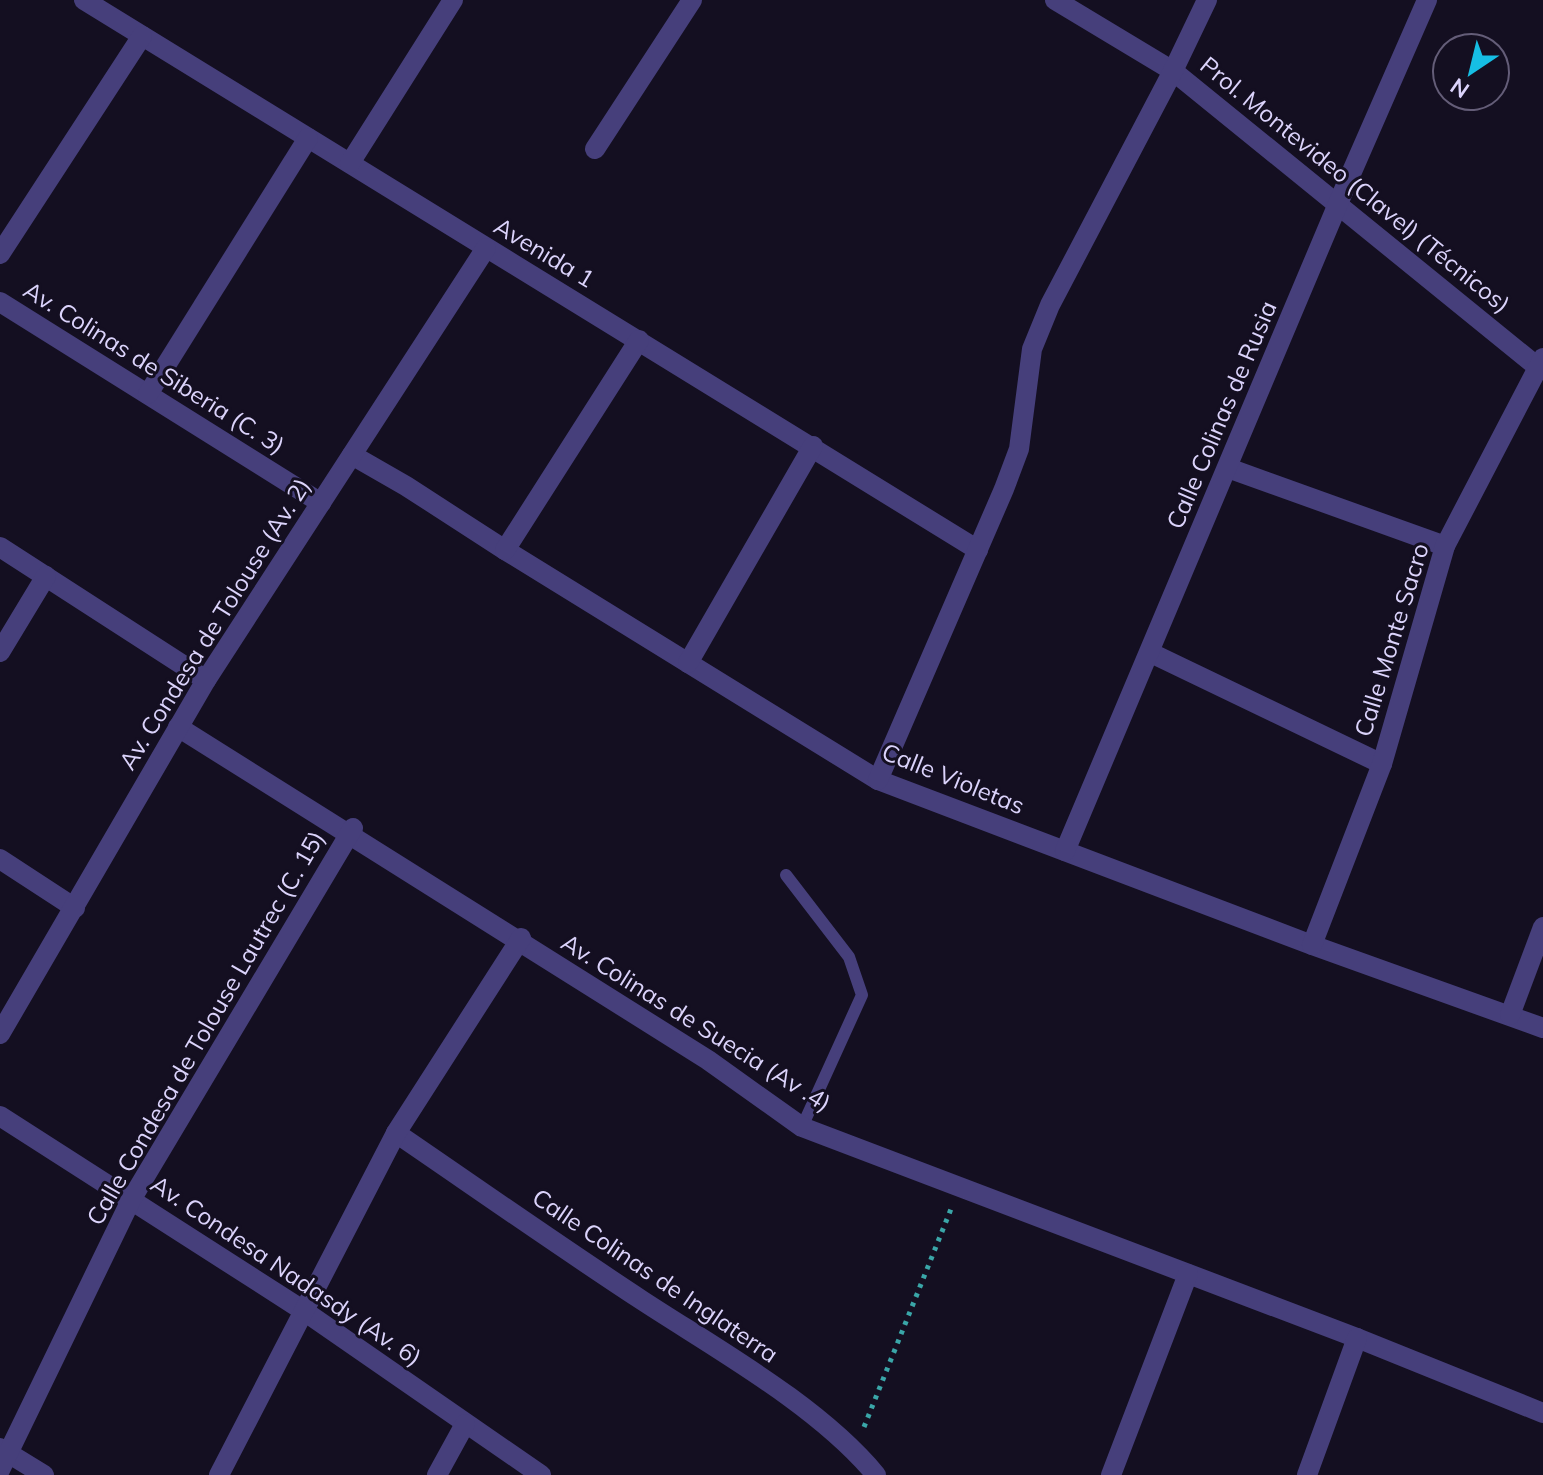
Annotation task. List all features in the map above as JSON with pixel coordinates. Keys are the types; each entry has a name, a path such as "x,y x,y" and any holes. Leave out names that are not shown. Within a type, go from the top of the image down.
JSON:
{"street":[{"name":"Avenida 1","path":"84,0 978,550"},
{"path":"350,163 453,0"},
{"path":"595,149 692,0"},
{"name":"Prol. Montevideo (Clavel) (Técnicos)","path":"1055,0 1173,71 1337,205 1542,364"},
{"path":"878,780 1019,449 1032,349 1050,305 1207,0"},
{"name":"Calle Colinas de Rusia","path":"1065,851 1151,653 1337,205 1427,0"},
{"path":"0,254 142,36"},
{"path":"148,394 308,138"},
{"name":"Av. Condesa de Tolouse (Av. 2)","path":"0,1034 206,680 486,248"},
{"name":"Av. Colinas de Siberia (C. 3)","path":"0,302 321,503"},
{"path":"505,550 639,340"},
{"name":"Calle Monte Sacro","path":"1312,945 1382,764 1445,546 1542,364"},
{"path":"688,663 813,446"},
{"name":"Calle Violetas","path":"352,455 878,780 1312,945 1543,1028"},
{"path":"1228,468 1445,546"},
{"path":"0,547 206,680"},
{"path":"0,652 46,576"},
{"path":"1151,653 1382,764"},
{"name":"Av. Colinas de Suecia (Av .4)","path":"178,727 351,832 708,1060 802,1127 1357,1338 1543,1413"},
{"name":"Calle Condesa de Tolouse Lautrec (C. 15)","path":"3,1457 131,1200 351,832"},
{"path":"0,859 75,908"},
{"path":"1510,1015 1543,927"},
{"path":"219,1475 396,1133 520,940"},
{"name":"Av. Condesa Nadasdy (Av. 6)","path":"0,1116 304,1311 541,1475"},
{"name":"Calle Colinas de Inglaterra","path":"396,1133 766,1381 855,1450 876,1475"},
{"path":"1111,1475 1188,1274"},
{"path":"1307,1475 1357,1338"},
{"path":"437,1475 465,1424"},
{"path":"3,1457 44,1475"}],"lane":[{"path":"786,875 849,957 862,995 802,1127"}],"path":[{"path":"855,1450 960,1187"}]}
